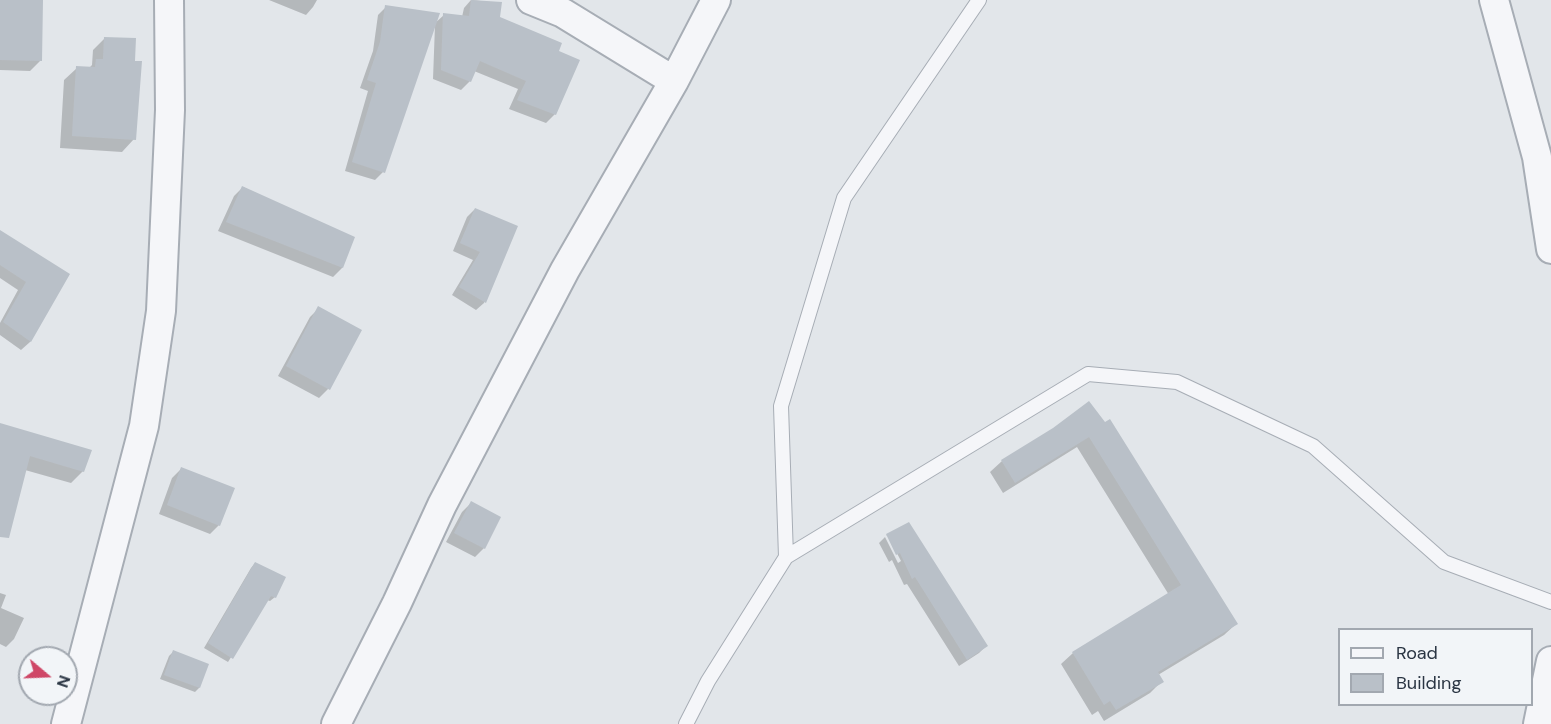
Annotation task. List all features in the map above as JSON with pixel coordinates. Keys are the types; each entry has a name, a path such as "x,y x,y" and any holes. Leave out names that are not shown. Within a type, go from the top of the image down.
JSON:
{"street":[{"path":"66,724 144,426 161,311 170,110 169,0"},
{"path":"531,0 563,13 674,81"},
{"path":"336,724 397,603 442,505 565,270 674,81 716,0"},
{"path":"1494,0 1537,157 1551,249"},
{"path":"1538,724 1551,661"}],"lane":[{"path":"786,558 781,406 844,198 979,0"},
{"path":"686,724 708,681 786,558 1088,374 1177,382 1313,446 1444,562 1551,602"}],"building":[{"path":"0,0 43,0 42,61 0,60"},
{"path":"471,0 502,2 500,17 562,43 559,51 580,60 556,115 517,100 526,81 480,61 471,82 441,70 443,13 469,16"},
{"path":"385,5 440,13 385,173 352,162 376,83 367,80 380,42"},
{"path":"104,37 136,38 135,61 142,61 136,140 72,136 76,66 95,67 96,59 103,59"},
{"path":"242,186 355,237 343,268 226,222"},
{"path":"475,208 518,226 486,303 459,287 480,252 460,243"},
{"path":"0,230 70,274 31,342 3,322 26,282 0,265"},
{"path":"318,306 362,330 330,390 286,366"},
{"path":"1089,401 1105,422 1110,419 1238,624 1158,672 1164,682 1116,710 1110,701 1104,705 1072,652 1181,585 1089,437 1015,483 1001,460 1053,428"},
{"path":"0,423 92,450 84,472 30,456 9,538 0,537"},
{"path":"181,467 235,488 220,526 167,505"},
{"path":"471,501 501,517 485,549 454,533"},
{"path":"909,522 988,646 967,660 915,577 912,579 900,553 896,555 886,534"},
{"path":"255,562 286,577 276,598 271,596 233,659 208,643"},
{"path":"173,650 209,664 200,688 164,675"}]}
